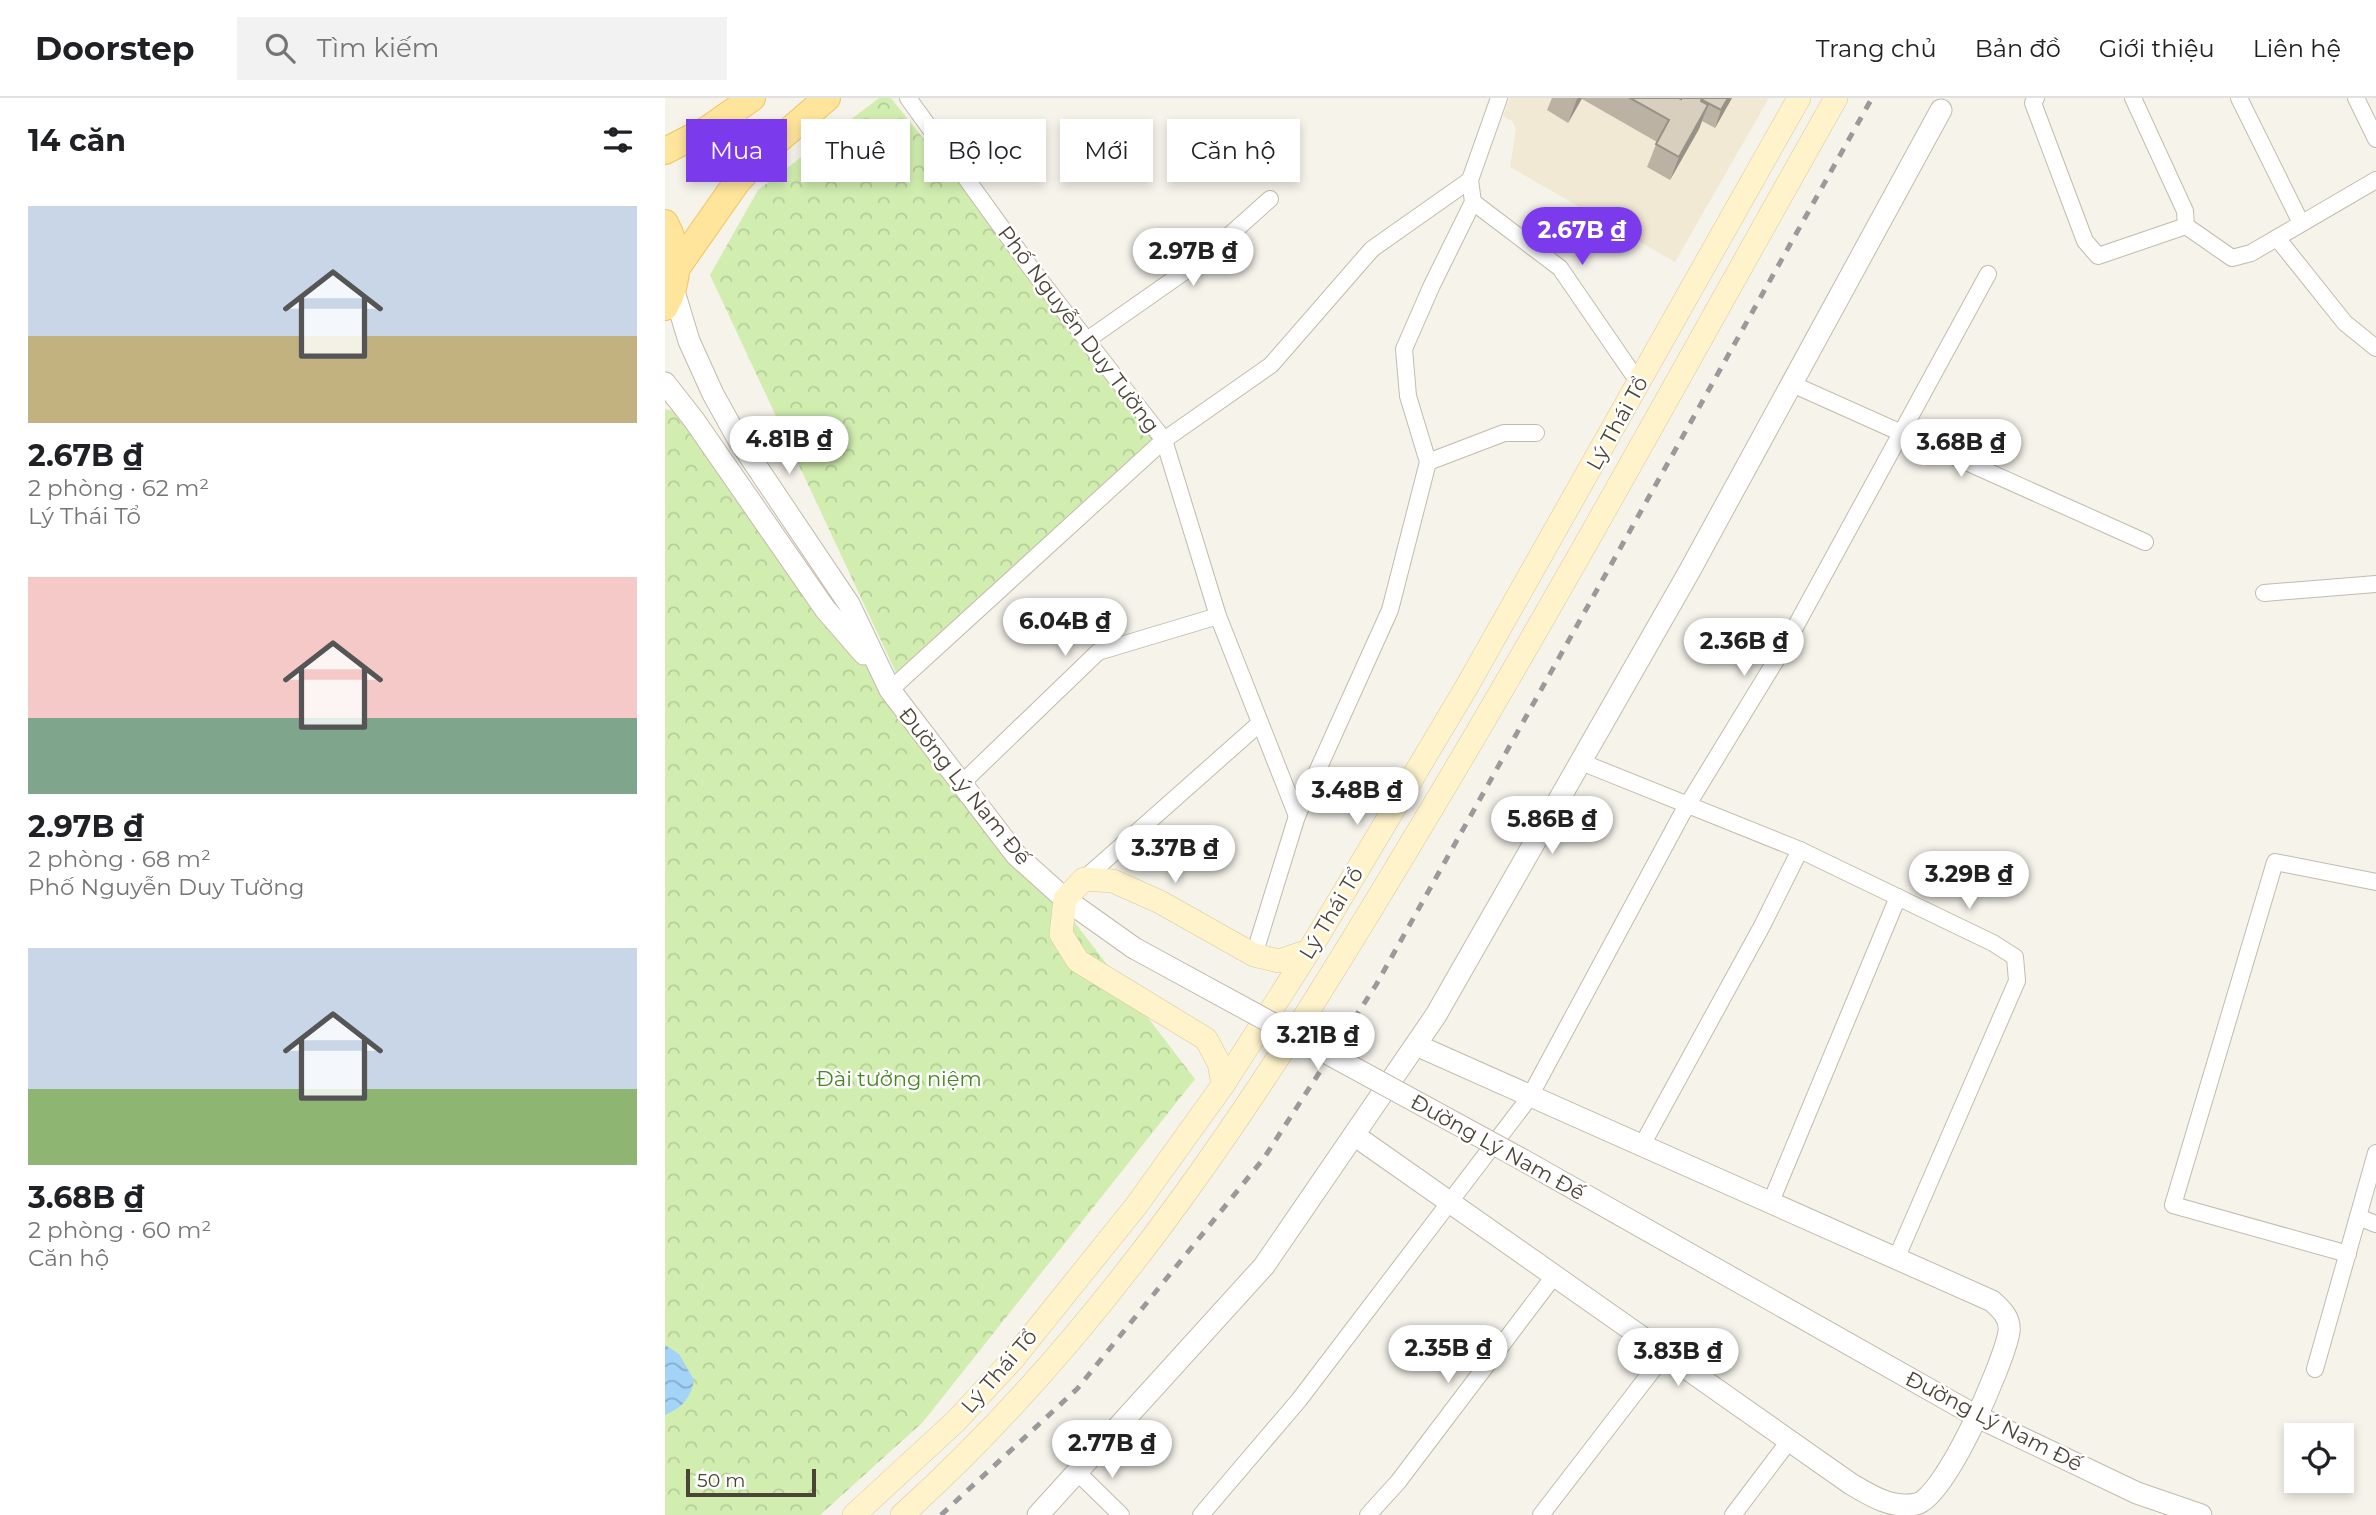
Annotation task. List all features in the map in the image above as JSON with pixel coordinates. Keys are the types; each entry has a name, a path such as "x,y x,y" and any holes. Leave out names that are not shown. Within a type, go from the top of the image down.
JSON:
{"main road":[{"path":"665,151 708,129 753,98"},
{"path":"672,288 737,182 769,148 827,98"},
{"name":"Lý Thái Tổ","path":"854,1515 956,1421 1013,1359 1160,1173 1223,1085 1309,951 1467,688 1799,98"},
{"name":"Lý Thái Tổ","path":"902,1515 976,1446 1023,1396 1187,1192 1249,1104 1387,884 1495,704 1836,98"},
{"path":"665,223 673,242 672,288"},
{"path":"1358,869 1387,884"},
{"path":"1223,1085 1219,1063 1206,1039 1078,961 1061,934 1065,899 1084,878 1113,881 1160,902 1254,955 1279,961 1309,951"},
{"path":"1160,1173 1187,1192"}],"street":[{"name":"Phố Nguyễn Duy Tường","path":"908,98 1087,341 1164,440 1218,616 1297,816"},
{"path":"1254,955 1297,816 1390,610 1428,462 1408,396 1404,349 1473,202 1470,180 1499,98"},
{"path":"2133,98 2185,211 2186,226"},
{"path":"2239,98 2301,223"},
{"path":"2356,98 2376,139"},
{"path":"2031,100 2085,241 2098,256 2186,226"},
{"path":"1038,1515 1265,1266 1436,1016 1792,384 1944,104"},
{"path":"884,681 1164,440 1271,365 1372,249 1470,180"},
{"path":"2186,226 2232,258 2251,253 2376,180"},
{"path":"1087,341 1205,257 1270,199"},
{"path":"1473,202 1560,268 1639,383"},
{"path":"2277,238 2345,323 2376,348"},
{"path":"1201,1515 1299,1400 1529,1098 1688,804 1787,642 1988,274"},
{"name":"Đường Lý Nam Đế","path":"672,288 689,341 713,394 738,439 849,604 884,681"},
{"name":"Đường Lý Nam Đế","path":"665,383 694,420 825,609 884,681 1016,855 1065,899 1135,948 1523,1160 1978,1417 2137,1493 2201,1515"},
{"path":"1792,384 2145,542"},
{"path":"1428,462 1504,433 1536,433"},
{"path":"2264,593 2376,584"},
{"path":"961,784 1098,652 1218,616"},
{"path":"1084,878 1260,723"},
{"path":"1581,762 1800,850 1993,943 2015,957 2017,981 1896,1259"},
{"path":"1641,1147 1762,926 1800,850"},
{"path":"2348,1254 2173,1205 2275,862 2376,881"},
{"path":"1770,1204 1898,897"},
{"path":"1354,1135 1880,1502 1918,1504 1934,1493 1978,1417 2009,1330 2005,1312 1991,1301 1529,1098 1416,1045"},
{"path":"2315,1369 2376,1153"},
{"path":"2358,1217 2376,1224"},
{"path":"1369,1515 1398,1482 1554,1276"},
{"path":"1541,1515 1665,1354"},
{"path":"1733,1515 1789,1441"},
{"path":"1077,1472 1121,1515"}],"shaded area":[{"path":"1510,98 1769,98 1675,262 1510,167 1516,129 1512,121 1503,116"}],"green space":[{"path":"879,98 891,98 908,119 851,119"},
{"path":"910,122 924,139 924,182 958,182 1164,440 899,679 710,275 758,190 769,182 787,182 787,168 801,157 801,182 910,182"},
{"name":"Đài tưởng niệm","path":"665,409 684,414 1195,1079 923,1422 820,1515 665,1515"}],"water":[{"path":"665,1345 679,1354 694,1380 684,1402 665,1415"}],"building":[{"path":"1630,98 1702,98 1701,101 1708,105 1679,157 1656,144 1669,120"},
{"path":"1728,98 1721,110 1702,100"}],"railway":[{"path":"941,1515 1077,1389 1264,1158 1376,985 1872,98"}]}
